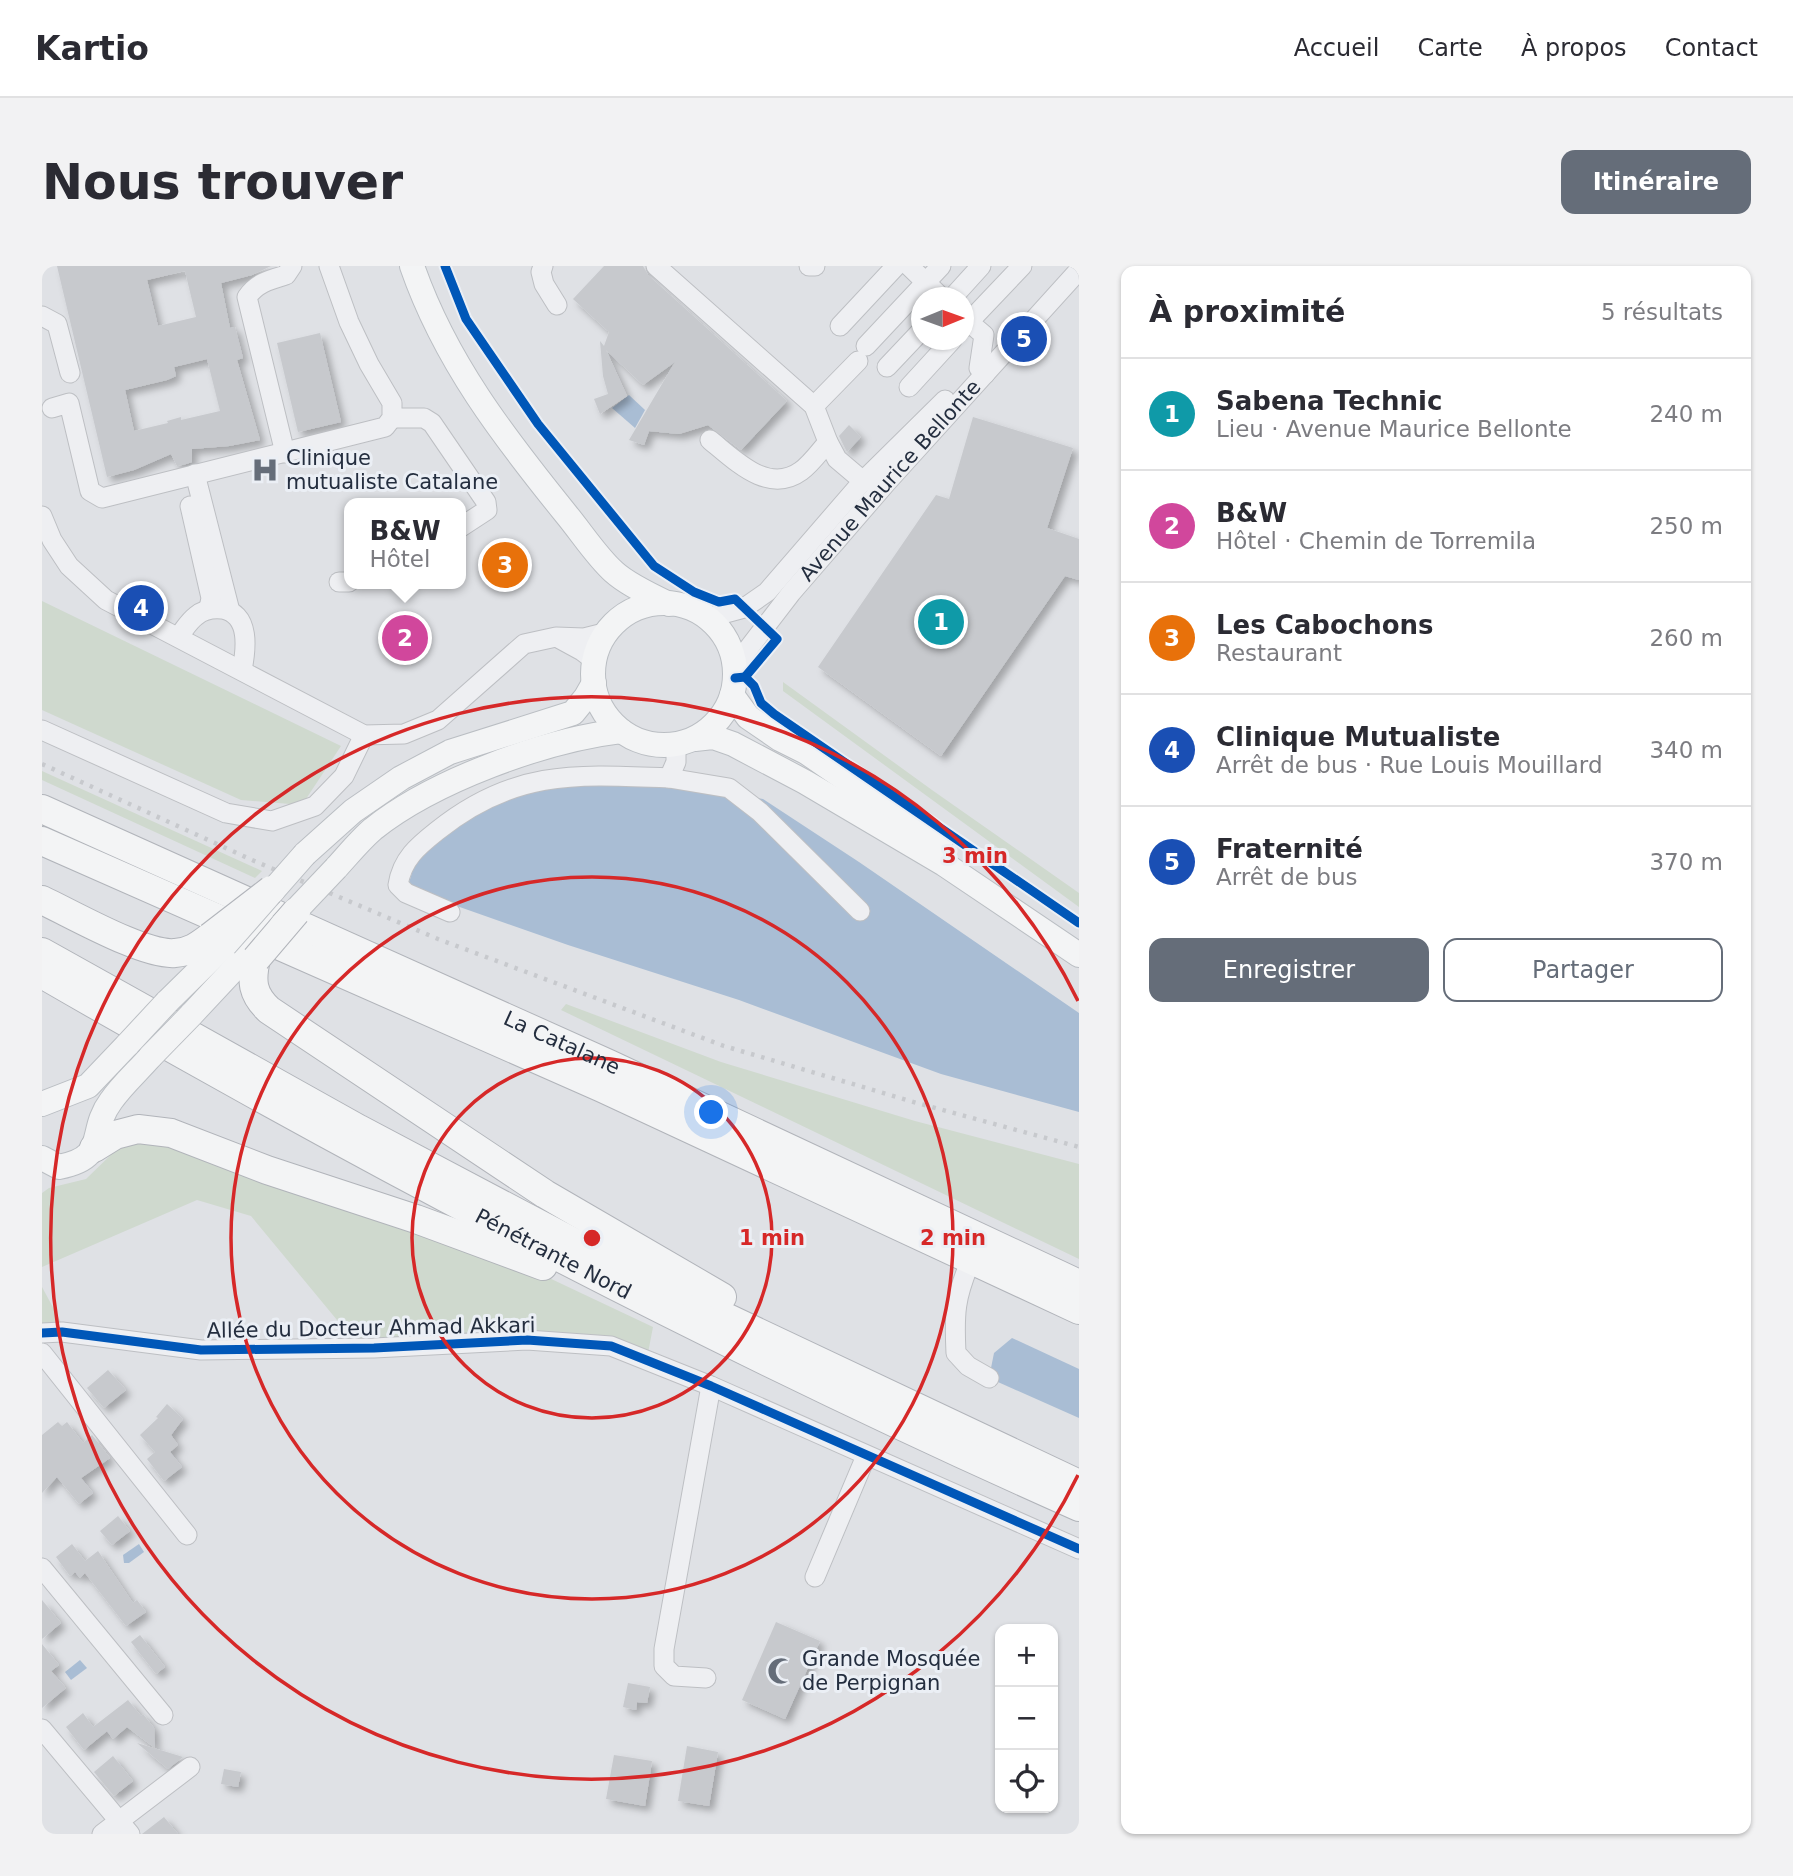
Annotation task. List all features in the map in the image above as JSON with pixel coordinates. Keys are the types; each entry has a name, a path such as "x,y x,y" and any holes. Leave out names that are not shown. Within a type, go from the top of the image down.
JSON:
{"highway":[{"name":"La Catalane","path":"42,809 609,1064 1079,1284"},
{"name":"La Catalane","path":"42,841 602,1088 1079,1311"},
{"path":"42,900 147,950 173,954 217,941 271,890"},
{"path":"296,912 252,957 253,989 261,1003 269,1010 545,1194 795,1339 1079,1483"},
{"name":"Pénétrante Nord","path":"42,952 359,1129 626,1270 1079,1483"},
{"name":"Pénétrante Nord","path":"42,974 348,1147 617,1287 883,1419 1079,1507"},
{"path":"94,1148 115,1135 138,1129 171,1133 267,1170 416,1219 531,1261 657,1320 883,1419"}],"main road":[{"path":"412,266 427,308 487,412 614,572 649,595 669,604 689,608 708,618 721,631 735,666 732,695 724,713 711,728 686,742"},
{"path":"271,890 305,854 353,811 401,778 450,752 573,713 586,698 599,646 611,628 618,606 614,572"},
{"path":"611,628 631,612 649,605 669,604"},
{"path":"594,672 598,701 621,731 657,745 713,737 733,744 805,782 944,864 1079,955"},
{"path":"732,695 748,717 780,739 806,752 1079,939"},
{"path":"296,912 372,830 411,804 455,782 537,750 598,734 621,731"},
{"path":"42,1104 88,1086 167,1002 217,941"},
{"path":"47,1168 78,1164 88,1157 94,1148 101,1117 111,1101 191,1015 252,957"}],"street":[{"path":"285,453 247,297 253,288 265,281 286,275 292,266"},
{"path":"52,408 69,403 90,491 102,498 385,427 392,418 392,402 349,323 330,266"},
{"path":"656,266 814,407 837,459 863,481 887,482 884,459"},
{"path":"809,266 815,266"},
{"path":"840,326 896,266"},
{"path":"909,266 931,287"},
{"path":"814,407 941,266"},
{"path":"962,287 981,266"},
{"path":"974,313 1022,266"},
{"name":"Avenue Maurice Bellonte","path":"735,666 791,593 1070,266"},
{"path":"537,268 557,305"},
{"name":"Avenue Maurice Bellonte","path":"708,618 744,608 767,592 884,459 982,371 1079,270"},
{"path":"42,316 57,324 71,373"},
{"path":"974,328 984,335 982,371"},
{"path":"887,367 911,342"},
{"path":"909,387 943,350"},
{"path":"392,418 424,418 432,423 486,502 487,510 466,524"},
{"path":"710,440 739,464 764,479 782,480 802,471 828,442"},
{"path":"189,475 211,597 209,608"},
{"path":"189,475 230,611 245,633 247,646 242,670"},
{"path":"791,593 824,542 859,502 863,481"},
{"path":"42,516 52,540 69,566 106,600 365,735 404,734 438,720 524,645 556,637 584,638 611,628"},
{"path":"178,637 194,617 209,608 230,611"},
{"path":"556,637 582,651 594,672"},
{"path":"42,730 226,813 272,821 315,806 344,776 365,735"},
{"path":"669,778 686,742"},
{"path":"450,912 406,893 398,885 399,876 410,853 463,810 505,790 558,777 597,775 669,778 729,788 760,812 860,911"},
{"path":"971,1260 961,1283 954,1313 956,1353 968,1366 989,1378"},
{"name":"Allée du Docteur Ahmad Akkari","path":"43,1334 62,1332 201,1350 374,1348 527,1340 611,1346 711,1386 1079,1549"},
{"path":"42,1353 187,1535"},
{"path":"706,1678 674,1676 664,1666 664,1649 711,1386"},
{"path":"815,1577 866,1455"},
{"path":"42,1568 163,1715"},
{"path":"42,1728 125,1827"},
{"path":"102,1834 125,1827 190,1767"}],"shaded area":[{"path":"42,601 341,746 302,805 241,800 42,710"},
{"path":"783,682 1079,893 1079,907 783,691"},
{"path":"42,771 262,871 255,878 42,780"},
{"path":"566,1004 721,1062 915,1121 1079,1164 1079,1259 561,1010"},
{"path":"169,1141 528,1268 653,1327 648,1353 356,1343 251,1216 197,1200 42,1267 42,1193 49,1188 86,1179 123,1143"},
{"path":"42,1287 63,1326 42,1327"}],"water":[{"path":"629,395 645,410 635,428 612,408"},
{"path":"637,777 763,799 1079,1013 1079,1112 941,1074 739,1000 437,899 408,886 414,866 448,828 536,780"},
{"path":"1012,1338 1079,1369 1079,1418 989,1378 994,1353"},
{"path":"139,1544 144,1552 129,1563 124,1563 123,1555"},
{"path":"80,1660 87,1668 71,1680 65,1672"}],"building":[{"path":"57,266 271,266 252,275 221,283 230,328 235,327 243,358 237,360 260,440 192,449 192,462 177,466 171,454 134,470 107,477","holes":["185,271 196,317 158,326 147,280","207,359 220,411 181,420 181,417 134,431 125,390 167,380 176,376 174,367"]},
{"path":"604,266 643,266 648,275 787,401 741,450 708,425 679,434 649,431 644,445 629,440 675,362 643,385 606,350 627,396 600,414 594,399 608,394 603,376 600,341 604,346 609,332 573,299"},
{"path":"320,333 341,422 298,432 277,343"},
{"path":"973,417 1073,448 1047,528 1079,539 1079,580 1065,576 941,756 818,667 936,495 949,499"},
{"path":"849,425 861,437 847,452 839,436"},
{"path":"108,1370 126,1390 104,1408 87,1388"},
{"path":"167,1404 183,1419 171,1435 178,1445 170,1452 182,1467 164,1481 147,1459 155,1452 140,1435 158,1418 156,1417"},
{"path":"58,1422 62,1426 67,1422 83,1443 92,1435 110,1458 81,1478 93,1493 79,1504 57,1477 42,1493 42,1435"},
{"path":"118,1516 130,1531 112,1545 100,1531"},
{"path":"72,1544 85,1561 98,1551 133,1603 137,1600 146,1612 126,1626 85,1573 80,1578 75,1572 70,1576 56,1557"},
{"path":"42,1600 61,1623 42,1639"},
{"name":"Grande Mosquée de Perpignan","path":"776,1622 820,1641 785,1719 742,1700"},
{"path":"140,1635 165,1667 156,1674 131,1642"},
{"path":"42,1644 59,1665 51,1671 66,1688 42,1708"},
{"path":"628,1683 650,1687 647,1703 637,1702 636,1710 623,1707"},
{"path":"128,1700 154,1728 155,1748 127,1727 113,1739 107,1731 84,1750 66,1727 83,1713 93,1727"},
{"path":"137,1743 183,1757 168,1769"},
{"path":"687,1746 718,1752 709,1806 678,1801"},
{"path":"614,1755 652,1761 645,1806 606,1799"},
{"path":"113,1756 133,1781 114,1796 94,1772"},
{"path":"224,1769 241,1772 238,1787 221,1784"},
{"path":"164,1817 178,1834 142,1834"}],"railway":[{"path":"42,764 252,860 438,939 724,1046 1079,1147"}],"cycle path":[{"path":"445,266 466,319 538,424 654,566 694,592 719,602 735,599 777,639 745,677"},
{"path":"735,678 745,677 754,686 761,703 774,714 1079,923"},
{"path":"42,1333 62,1332 201,1350 374,1348 527,1340 611,1346 711,1386 1079,1549"}],"place":[{"name":"Fraternité","path":"1024,339"},
{"name":"Clinique mutualiste Catalane","path":"265,470"},
{"name":"Les Cabochons","path":"505,565"},
{"name":"Clinique Mutualiste","path":"141,608"},
{"name":"Sabena Technic","path":"941,622"},
{"name":"B&W","path":"405,638"},
{"name":"Grande Mosquée de Perpignan","path":"781,1671"}]}
